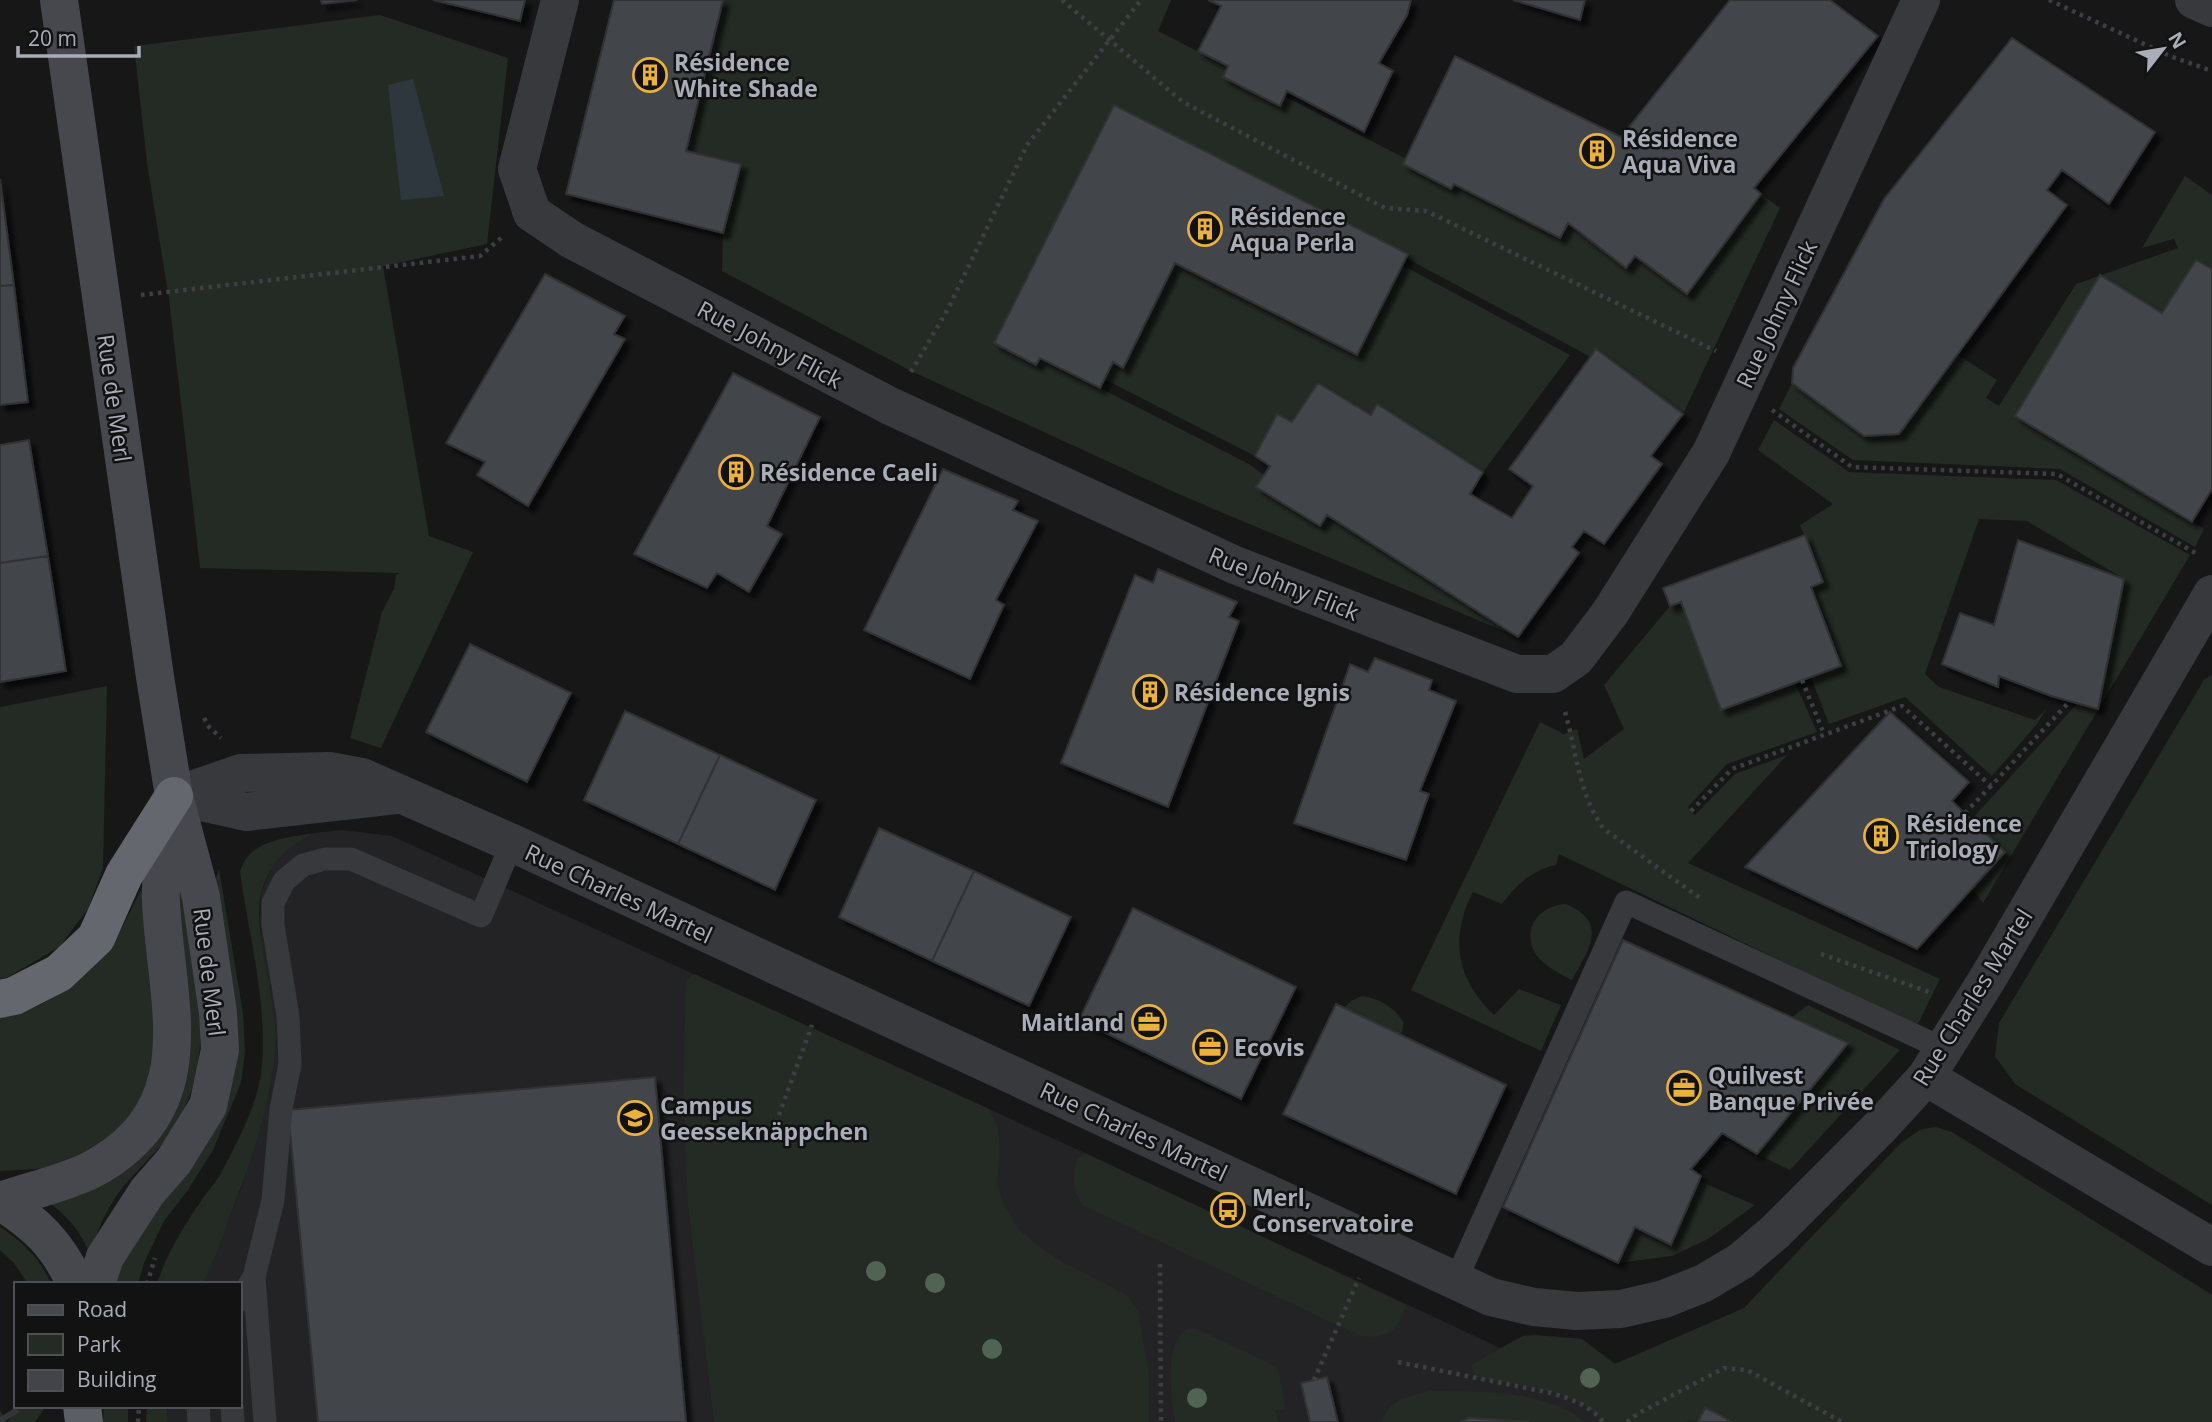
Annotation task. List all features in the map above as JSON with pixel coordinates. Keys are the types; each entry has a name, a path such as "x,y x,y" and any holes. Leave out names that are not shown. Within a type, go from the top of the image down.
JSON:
{"highway":[{"path":"0,999 14,996 59,973 96,938 124,875 174,796"}],"main road":[{"name":"Rue de Merl","path":"59,0 126,482 174,796 201,897 218,1013 220,1049 208,1106 174,1161 147,1192 105,1256 97,1282"},
{"name":"Rue de Merl","path":"0,1201 90,1170 122,1150 151,1119 166,1084 173,1050 173,1011 160,900 174,796"},
{"path":"0,1201 24,1216 47,1236 65,1259 75,1282"}],"street":[{"path":"533,214 517,169 560,0"},
{"name":"Rue Johny Flick","path":"533,214 572,240 890,406 1235,565 1517,674 1553,674 1576,658 1610,613 1712,453 1921,0"},
{"path":"2194,0 2212,8"},
{"name":"Rue Charles Martel","path":"174,796 246,812 401,795 512,843 1491,1297 1534,1307 1577,1311 1621,1308 1653,1301 1704,1283 1741,1261 1775,1232 1883,1124 1935,1063 2210,600"},
{"path":"1935,1063 2212,1247"}],"lane":[{"path":"242,1297 254,1277 273,1200 281,1109 290,1064 288,1016 273,925 273,903 284,881 303,865 325,859 351,859 481,916 512,843"},
{"path":"1456,1280 1626,902 1935,1063"},
{"path":"254,1277 265,1422"}],"path":[{"path":"1062,0 1183,102 1385,208 1426,211 1747,378 1852,467 2057,474 2200,556"},
{"path":"890,406 948,309 1027,145 1141,0"},
{"path":"2049,0 2170,56 2212,71"},
{"path":"102,300 480,256 533,214"},
{"path":"1802,680 1824,734"},
{"path":"1965,813 2069,702"},
{"path":"1691,811 1732,769 1902,706 1991,786"},
{"path":"1571,731 1585,795 1592,813 1604,829 1705,901"},
{"path":"1812,950 1924,990"},
{"path":"773,1131 826,988"},
{"path":"1314,1380 1375,1242"},
{"path":"1160,1264 1161,1422"},
{"path":"1398,1362 1575,1400 1597,1414 1603,1422"},
{"path":"1626,1422 1724,1368 1746,1370 1842,1422"}],"shaded area":[{"path":"413,79 444,196 401,200 388,85"},
{"name":"Campus Geesseknäppchen","path":"342,830 392,836 1085,1153 1500,1348 1523,1336 1582,1339 1615,1364 1744,1308 1901,1143 1920,1130 1935,1127 1952,1132 2212,1295 2212,1422 168,1422 167,1408 242,1408 242,1282 204,1282 242,1186 270,1089 260,920 261,893 272,867 290,846 314,833"}],"green space":[{"path":"723,0 1171,0 1158,31 1560,238 1568,223 1626,268 1635,256 1686,294 1761,194 1780,208 1683,414 1596,349 1591,357 1406,258 1407,253 1113,106 998,336 1249,464 1264,475 1256,487 1320,526 1327,515 1518,637 1183,496 911,371 722,271 723,233 741,165 686,151"},
{"path":"380,15 508,58 487,244 383,266 429,536 473,552 381,748 350,738 382,612 394,589 396,575 400,573 200,568 169,299 147,163 134,46"},
{"path":"2185,176 2212,195 2212,269 2196,261 2162,313 2101,275 2178,248 2174,239 2142,248"},
{"path":"1175,263 1402,265 1570,355 1483,472 1378,404 1371,415 1318,383 1292,422 1277,415 1255,456 1104,379 1113,362 1123,367"},
{"path":"2100,276 2016,415 2204,529 2195,547 2060,469 1853,460 1779,409 1792,383 1864,436 1899,434 1958,355 1997,380 1986,398 1999,406 2076,284"},
{"path":"1774,420 1849,472 2056,480 2190,555 1983,903 1972,888 1971,820 2077,704 2098,709 2124,579 2027,521 1979,519 1925,674 1939,687 2035,720 2047,708 2037,724 1992,776 1905,697 1829,724 1811,677 1841,666 1811,587 1823,582 1800,525 1833,504 1758,450"},
{"path":"1681,602 1721,710 1795,683 1817,732 1727,764 1688,807 1695,815 1735,774 1787,755 1688,863 1940,979 1917,1026 1559,854 1556,865 1525,879 1502,904 1473,892 1465,909 1459,942 1465,973 1481,1002 1494,1015 1519,989 1561,1005 1541,1051 1411,990 1540,722 1564,734 1577,729 1584,759 1624,729 1604,685 1670,606"},
{"path":"2212,674 2212,1205 2015,1084 1995,1056 1999,1023 2204,680"},
{"path":"107,686 103,868 88,909 59,947 0,979 0,707"},
{"path":"314,833 282,856 262,890 259,920 275,1023 275,1047 273,1072 262,1123 246,1173 204,1282 158,1282 175,1242 219,1177 259,1087 263,1049 260,999 240,872 251,853 280,839"},
{"path":"219,869 243,1013 245,1051 241,1083 213,1150 188,1190 164,1221 144,1263 139,1282 114,1282 121,1256 203,1140 215,881"},
{"path":"141,890 158,1009 146,1097 125,1124 93,1150 51,1168 0,1171 0,1018 46,1002 75,983 114,941"},
{"path":"180,894 183,896 198,990 199,1051 194,1081 183,1111 166,1139 125,1184 110,1206 90,1254 71,1223 44,1199 137,1156"},
{"path":"1566,904 1580,911 1588,920 1592,938 1572,980 1540,959 1531,940 1533,924 1537,917 1550,908"},
{"path":"694,974 989,1109 998,1128 1000,1152 997,1184 1004,1205 1018,1229 1064,1263 1127,1295 1138,1311 1149,1375 1149,1422 714,1422 688,1205 683,1093 686,981"},
{"path":"1362,996 1375,999 1396,1012 1404,1023 1401,1035 1344,1008"},
{"path":"1808,1005 1900,1050 1790,1170 1757,1154 1847,1044 1791,1018"},
{"path":"1935,1127 1952,1132 2212,1295 2212,1422 1732,1422 1705,1408 1698,1422 1603,1422 1592,1411 1562,1395 1475,1377 1471,1365 1523,1336 1582,1339 1615,1364 1744,1308 1901,1143 1920,1130"},
{"path":"1085,1153 1406,1305 1400,1321 1385,1334 1361,1336 1084,1206 1075,1189 1074,1172 1077,1159"},
{"path":"1699,1181 1755,1205 1708,1239 1672,1256 1618,1263 1635,1227"},
{"path":"0,1227 30,1251 50,1282 27,1282 14,1263 0,1250"},
{"path":"1187,1329 1197,1329 1278,1367 1285,1408 1275,1411 1279,1422 1175,1422 1170,1371 1174,1346 1179,1336"},
{"path":"1430,1391 1490,1392 1532,1398 1570,1411 1585,1422 1381,1422 1395,1403"},
{"path":"18,1408 45,1408 35,1422 7,1422"},
{"path":"104,1408 128,1408 128,1422 103,1422"},
{"path":"147,1408 167,1408 168,1422 146,1422"},
{"path":"0,1410 7,1422 0,1422"}],"building":[{"path":"321,0 357,0 322,4"},
{"path":"433,0 525,0 520,21"},
{"name":"Résidence White Shade","path":"614,0 723,0 686,151 741,164 723,233 566,194"},
{"path":"1208,0 1411,0 1407,15 1379,63 1393,71 1364,132 1287,91 1280,106 1223,77 1228,66 1198,51 1221,6"},
{"path":"1513,0 1585,0 1580,20"},
{"name":"Résidence Aqua Viva","path":"1730,0 1830,0 1878,36 1754,188 1761,194 1687,294 1635,256 1626,268 1568,223 1560,238 1454,184 1451,189 1403,164 1455,56 1621,137"},
{"path":"2012,38 2155,132 2109,204 2062,170 2047,190 2067,205 1899,434 1864,436 1792,383 1793,368 1884,199"},
{"name":"Résidence Aqua Perla","path":"1114,105 1408,254 1357,355 1175,263 1123,368 1113,362 1100,388 1040,358 1036,365 994,343"},
{"path":"0,179 14,285 0,286"},
{"path":"2196,260 2212,269 2212,489 2192,522 2015,416 2100,275 2162,313"},
{"path":"545,274 625,316 614,334 625,339 528,506 477,475 485,462 446,443"},
{"path":"14,285 28,402 0,405 0,286"},
{"path":"1596,349 1683,414 1651,456 1662,464 1604,544 1584,531 1572,547 1579,553 1518,637 1327,515 1320,526 1256,487 1270,466 1255,456 1277,414 1292,422 1318,383 1371,415 1377,404 1483,472 1470,494 1512,518 1533,486 1509,469"},
{"name":"Résidence Caeli","path":"733,373 820,417 767,526 782,534 749,592 717,573 707,588 634,554"},
{"path":"29,440 48,556 0,563 0,445"},
{"name":"Résidence Caeli","path":"943,469 1018,501 1013,510 1038,521 996,600 1004,605 970,679 864,630"},
{"path":"1805,535 1823,582 1811,587 1841,666 1721,710 1681,602 1670,606 1663,588"},
{"path":"2018,540 2124,579 2098,709 2051,696 1999,676 1998,687 1942,664 1960,613 1994,625"},
{"path":"48,556 66,671 0,682 0,563"},
{"name":"Résidence Ignis","path":"1158,569 1237,602 1229,617 1239,621 1168,807 1061,763 1135,575 1153,583"},
{"path":"470,644 571,693 527,782 426,732"},
{"name":"Résidence Ignis","path":"1375,658 1432,680 1429,690 1456,701 1420,791 1429,794 1406,860 1294,823 1350,664 1368,672"},
{"path":"625,711 720,755 678,844 584,800"},
{"name":"Résidence Triology","path":"1890,712 1969,782 1952,801 2005,852 1917,949 1745,867"},
{"path":"720,755 816,800 775,890 678,844"},
{"path":"879,828 974,871 932,961 839,917"},
{"path":"974,871 1071,917 1029,1006 932,961"},
{"path":"1133,908 1296,987 1241,1099 1079,1020"},
{"name":"Quilvest Banque Privée","path":"1623,940 1848,1043 1757,1154 1722,1133 1691,1169 1701,1176 1671,1245 1635,1227 1618,1263 1503,1207"},
{"path":"1336,1004 1506,1085 1456,1194 1283,1114"},
{"path":"655,1077 686,1422 318,1422 288,1110"},
{"path":"1327,1377 1338,1422 1310,1422 1301,1383"},
{"path":"1705,1408 1714,1412 1732,1422 1698,1422"},
{"path":"1469,1418 1530,1422 1460,1422"}],"tunnel":[{"path":"0,1417 3,1422"}],"place":[{"name":"Résidence White Shade","path":"650,75"},
{"name":"Résidence Aqua Viva","path":"1597,151"},
{"name":"Résidence Aqua Perla","path":"1205,229"},
{"name":"Résidence Caeli","path":"736,472"},
{"name":"Résidence Ignis","path":"1150,692"},
{"name":"Résidence Triology","path":"1881,836"},
{"name":"Maitland","path":"1149,1022"},
{"name":"Ecovis","path":"1210,1047"},
{"name":"Quilvest Banque Privée","path":"1684,1088"},
{"name":"Campus Geesseknäppchen","path":"635,1118"},
{"name":"Merl, Conservatoire","path":"1228,1210"}]}
